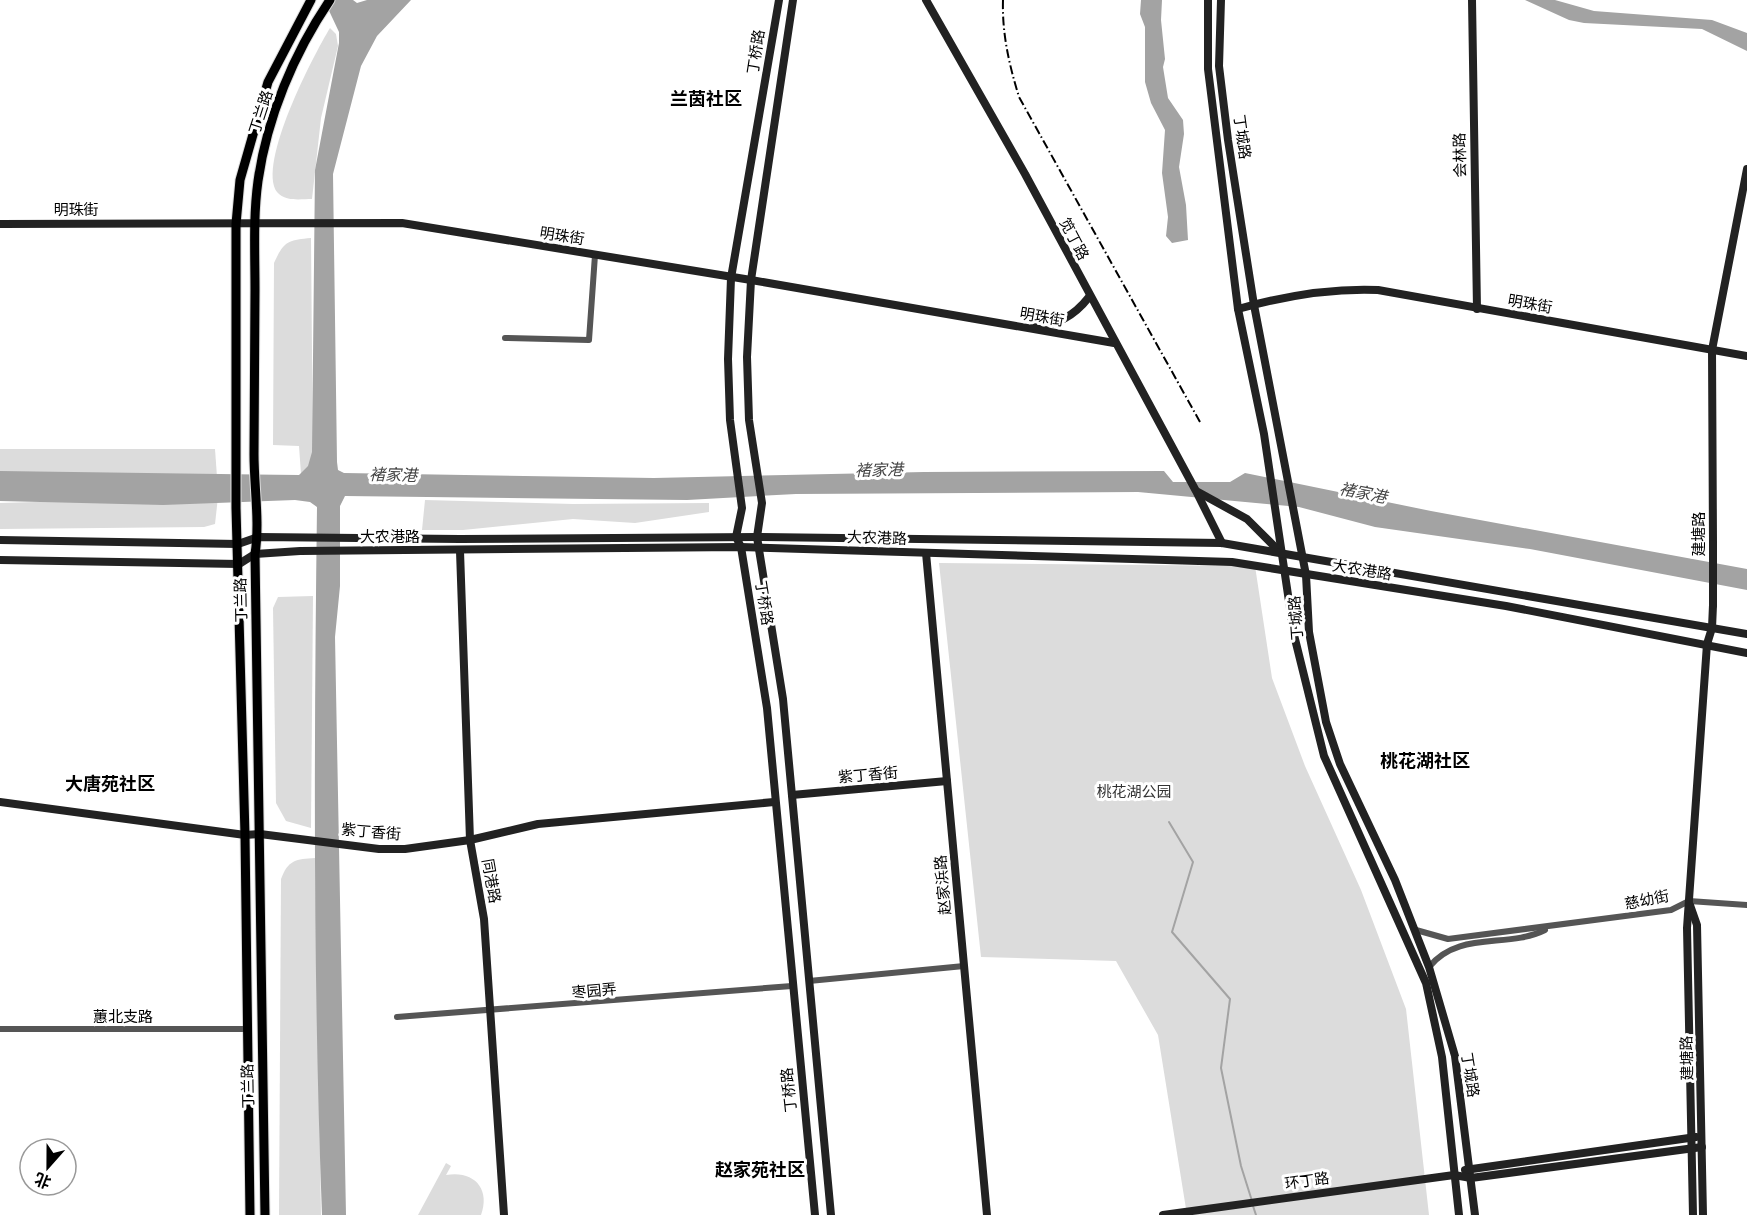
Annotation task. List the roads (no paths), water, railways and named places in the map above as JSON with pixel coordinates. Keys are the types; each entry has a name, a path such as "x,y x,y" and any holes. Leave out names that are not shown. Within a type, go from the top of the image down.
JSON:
{"main road":[{"name":"丁兰路","path":"250,1215 245,835 236,469 236,224 240,180 268,82 311,0"},
{"name":"丁兰路","path":"265,1215 255,554 258,537 254,459 255,224 258,181 267,136 279,98 330,0"},
{"name":"丁桥路","path":"779,0 731,278 728,359 730,420 742,507 736,537 741,548 767,708 774,802 815,1215"},
{"name":"丁桥路","path":"793,0 751,280 748,399 762,503 757,537 783,699 831,1215"},
{"name":"笕丁路","path":"926,0 1025,174 1222,543"},
{"name":"丁城路","path":"1208,0 1208,69 1238,309 1264,434 1294,635 1324,756 1426,983 1442,1057 1459,1215"},
{"name":"丁城路","path":"1221,0 1219,66 1254,305 1304,556 1309,632 1326,722 1340,764 1416,930 1455,1056 1475,1215"},
{"name":"会林路","path":"1472,0 1477,309"},
{"name":"建塘路","path":"1693,1215 1687,928 1707,644 1712,628 1713,605 1712,350 1747,169"},
{"name":"明珠街","path":"0,224 402,224 751,280 1114,343"},
{"name":"明珠街","path":"1238,309 1348,288 1378,290 1747,356"},
{"path":"1017,327 1042,326 1061,321 1078,310 1089,297"},
{"path":"1196,491 1247,519 1283,555"},
{"name":"大农港路","path":"0,540 238,544 258,537 341,536 460,539 757,537 1222,543 1747,634"},
{"name":"大农港路","path":"239,564 255,554 300,551 741,548 1232,562 1506,606 1598,626 1747,653"},
{"name":"同港路","path":"460,551 470,840 484,919 488,1011 504,1215"},
{"name":"赵家浜路","path":"926,553 987,1215"},
{"path":"0,560 239,564"},
{"name":"紫丁香街","path":"792,795 947,782"},
{"name":"紫丁香街","path":"0,802 245,835 260,834 379,849 405,849 470,840 538,824 774,802"},
{"name":"建塘路","path":"1689,901 1697,926 1703,1215"},
{"name":"环丁路","path":"1162,1215 1454,1175 1470,1168 1702,1136"},
{"name":"环丁路","path":"1454,1175 1471,1178 1702,1148"}],"street":[{"path":"505,338 589,340 595,255"},
{"name":"慈幼街","path":"1416,930 1448,939 1551,928 1671,910 1689,901 1747,905"},
{"name":"慈幼街","path":"1428,967 1451,947 1539,933 1551,928"},
{"path":"808,981 964,966"},
{"name":"枣园弄","path":"397,1017 792,986"},
{"name":"蕙北支路","path":"0,1029 246,1029"}],"water":[{"name":"褚家港","path":"324,0 353,0 357,3 367,0 411,0 377,36 361,66 333,174 337,462 338,470 344,473 654,478 924,472 1164,471 1173,482 1230,482 1245,473 1431,511 1747,569 1747,590 1530,549 1375,527 1299,507 1138,492 796,494 687,500 345,496 340,506 340,586 335,637 346,1215 322,1215 315,861 317,507 310,502 295,500 163,505 0,501 0,471 299,475 308,466 312,452 315,170 339,43 339,32"},
{"path":"1141,0 1162,0 1161,20 1165,59 1163,67 1168,98 1183,120 1184,134 1179,167 1186,205 1188,240 1172,243 1166,236 1168,217 1162,173 1165,130 1151,103 1145,82 1145,27 1140,14"},
{"path":"1525,0 1555,0 1594,11 1712,20 1747,33 1747,51 1702,29 1584,23 1569,20"}],"waterway":[{"path":"1169,822 1193,862 1172,932 1230,999 1221,1068 1241,1166 1252,1201"},
{"path":"1253,1206 1256,1215"}],"railway":[{"path":"1003,0 1007,49 1019,97 1200,422"}],"district":[{"name":"兰茵社区","path":"706,99"},
{"name":"桃花湖社区","path":"1425,761"},
{"name":"大唐苑社区","path":"110,784"},
{"name":"赵家苑社区","path":"760,1170"}],"park label":[{"name":"桃花湖公园","path":"1134,792"}]}
